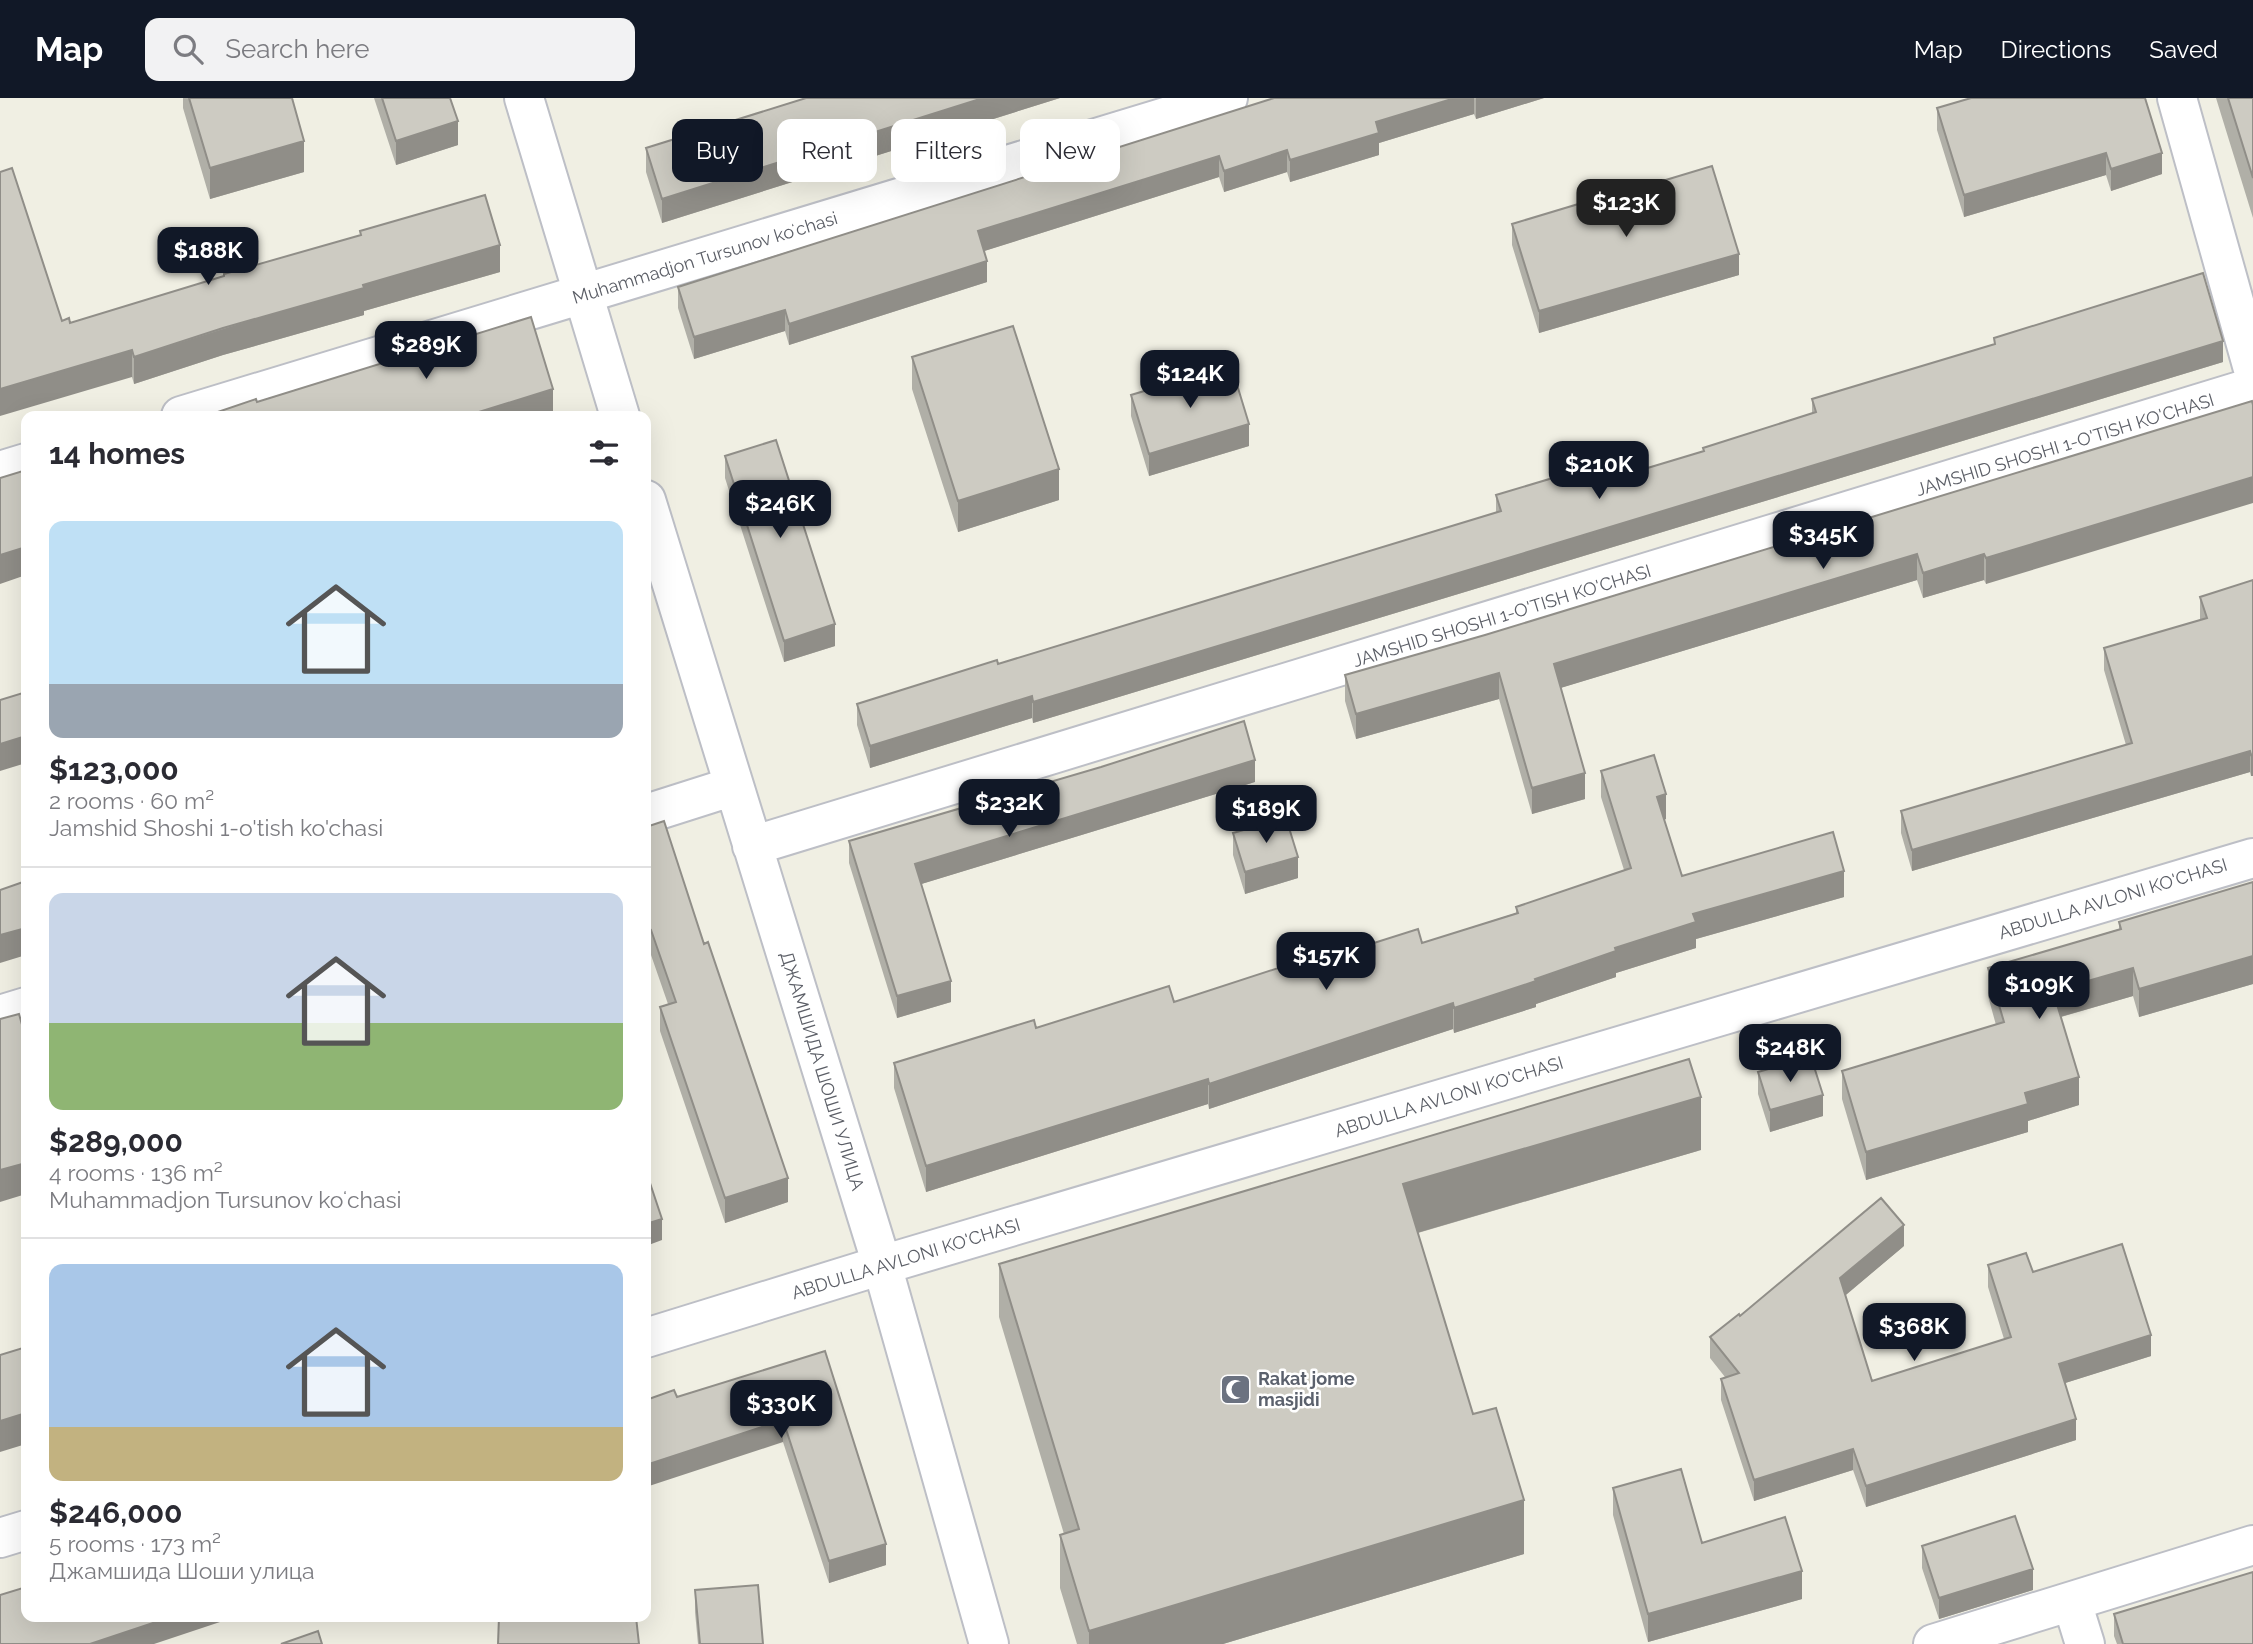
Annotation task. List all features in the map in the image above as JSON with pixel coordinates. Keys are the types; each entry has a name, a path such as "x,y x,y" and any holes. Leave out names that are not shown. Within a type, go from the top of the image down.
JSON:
{"street":[{"path":"524,98 618,411"},
{"name":"Muhammadjon Tursunov koʻchasi","path":"198,411 1228,98"},
{"path":"2177,98 2253,369"},
{"name":"JAMSHID SHOSHI 1-O'TISH KO'CHASI","path":"752,846 2253,387"},
{"path":"0,471 21,465"},
{"name":"ДЖАМШИДА ШОШИ УЛИЦА","path":"651,516 882,1265 989,1644"},
{"path":"651,812 734,786"},
{"name":"ABDULLA AVLONI KO'CHASI","path":"651,1336 882,1265 2253,858"},
{"path":"0,1015 21,1009"},
{"path":"0,1538 21,1532"},
{"path":"1933,1644 2253,1545"},
{"path":"2072,1602 2085,1644"}],"building":[{"path":"189,98 292,98 304,141 210,168"},
{"path":"382,98 450,98 458,121 396,141"},
{"path":"806,98 983,98 916,119 891,119 891,127 877,131 877,119 777,119 777,163 763,167 763,119 739,119"},
{"path":"1274,98 1455,98 1376,122 1379,133 1290,160 1287,150 1224,171 1219,156 978,231 987,261 789,324 785,310 694,337 678,287 1020,179 1020,182 1120,182 1120,147"},
{"path":"1971,98 2145,98 2162,153 2111,169 2106,153 1964,195 1937,108"},
{"path":"2228,98 2253,98 2253,178"},
{"path":"672,140 672,182 716,182 662,199 646,148"},
{"path":"1712,166 1739,254 1539,311 1512,224"},
{"path":"12,168 62,321 69,318 70,323 224,274 361,235 360,231 485,195 500,245 134,357 132,350 0,389 0,172"},
{"path":"2203,273 2223,341 1033,702 1032,696 870,746 857,704 997,660 998,664 1501,511 1496,495 1586,468 1591,485 1704,451 1703,448 1816,412 1812,399 1995,344 1994,338"},
{"path":"531,317 553,389 482,411 221,411 256,399 257,402"},
{"path":"1013,326 1059,469 958,501 912,357"},
{"path":"1231,365 1249,424 1149,454 1131,395"},
{"path":"2252,401 2253,477 1986,558 1984,554 1923,573 1917,554 1554,664 1585,773 1532,788 1499,673 1356,714 1345,675 1485,635"},
{"path":"776,440 835,624 784,641 725,456"},
{"path":"21,472 21,549 0,555 0,478"},
{"path":"2253,580 2253,754 2251,755 2250,751 1912,850 1901,811 2132,743 2104,648 2207,618 2200,597"},
{"path":"21,694 21,738 0,744 0,700"},
{"path":"1244,721 1255,760 915,864 951,981 897,996 849,841 1101,767"},
{"path":"1654,755 1666,794 1657,797 1682,876 1833,832 1844,871 1693,914 1696,922 1615,948 1616,951 1535,979 1536,981 1454,1008 1453,1003 1209,1084 1208,1079 926,1166 894,1063 1034,1020 1036,1028 1169,986 1174,1002 1315,956 1317,961 1418,929 1422,943 1518,913 1516,907 1631,868 1601,771"},
{"path":"1286,818 1298,857 1245,872 1233,833"},
{"path":"664,821 704,944 708,942 788,1178 725,1198 660,1007 676,1002 651,930 651,825"},
{"path":"2253,882 2253,956 2139,989 2133,968 2053,991 2079,1077 2025,1093 2028,1104 1866,1152 1842,1071 2004,1022 1988,968 2121,929 2119,922"},
{"path":"21,883 21,929 0,935 0,890"},
{"path":"19,1014 21,1021 21,1164 0,1170 0,1019"},
{"path":"1811,1057 1823,1095 1770,1110 1758,1072"},
{"name":"Rakat jome masjidi","path":"1689,1059 1701,1097 1403,1184 1473,1414 1496,1408 1524,1500 1089,1631 1060,1535 1079,1529 999,1264"},
{"path":"651,1186 662,1219 651,1222"},
{"path":"1881,1198 1904,1225 1840,1278 1872,1381 2011,1337 1988,1265 2026,1253 2033,1272 2122,1244 2151,1335 2059,1364 2076,1419 1866,1486 1853,1449 1754,1480 1721,1379 1739,1373 1710,1337 1739,1314 1740,1316"},
{"path":"21,1349 21,1415 0,1421 0,1355"},
{"path":"825,1351 886,1544 829,1561 783,1420 651,1463 651,1398 674,1390 677,1397"},
{"path":"1681,1469 1702,1543 1785,1517 1802,1571 1648,1614 1613,1488"},
{"path":"2015,1516 2033,1569 1939,1598 1922,1546"},
{"path":"2253,1572 2253,1644 2123,1644 2114,1614"},
{"path":"758,1585 763,1644 700,1644 695,1590"},
{"path":"21,1589 21,1622 156,1622 90,1644 0,1644 0,1595"},
{"path":"499,1622 637,1622 639,1644 498,1644"},
{"path":"318,1631 322,1644 281,1644"}],"place":[{"name":"Rakat jome masjidi","path":"1235,1389"}]}
